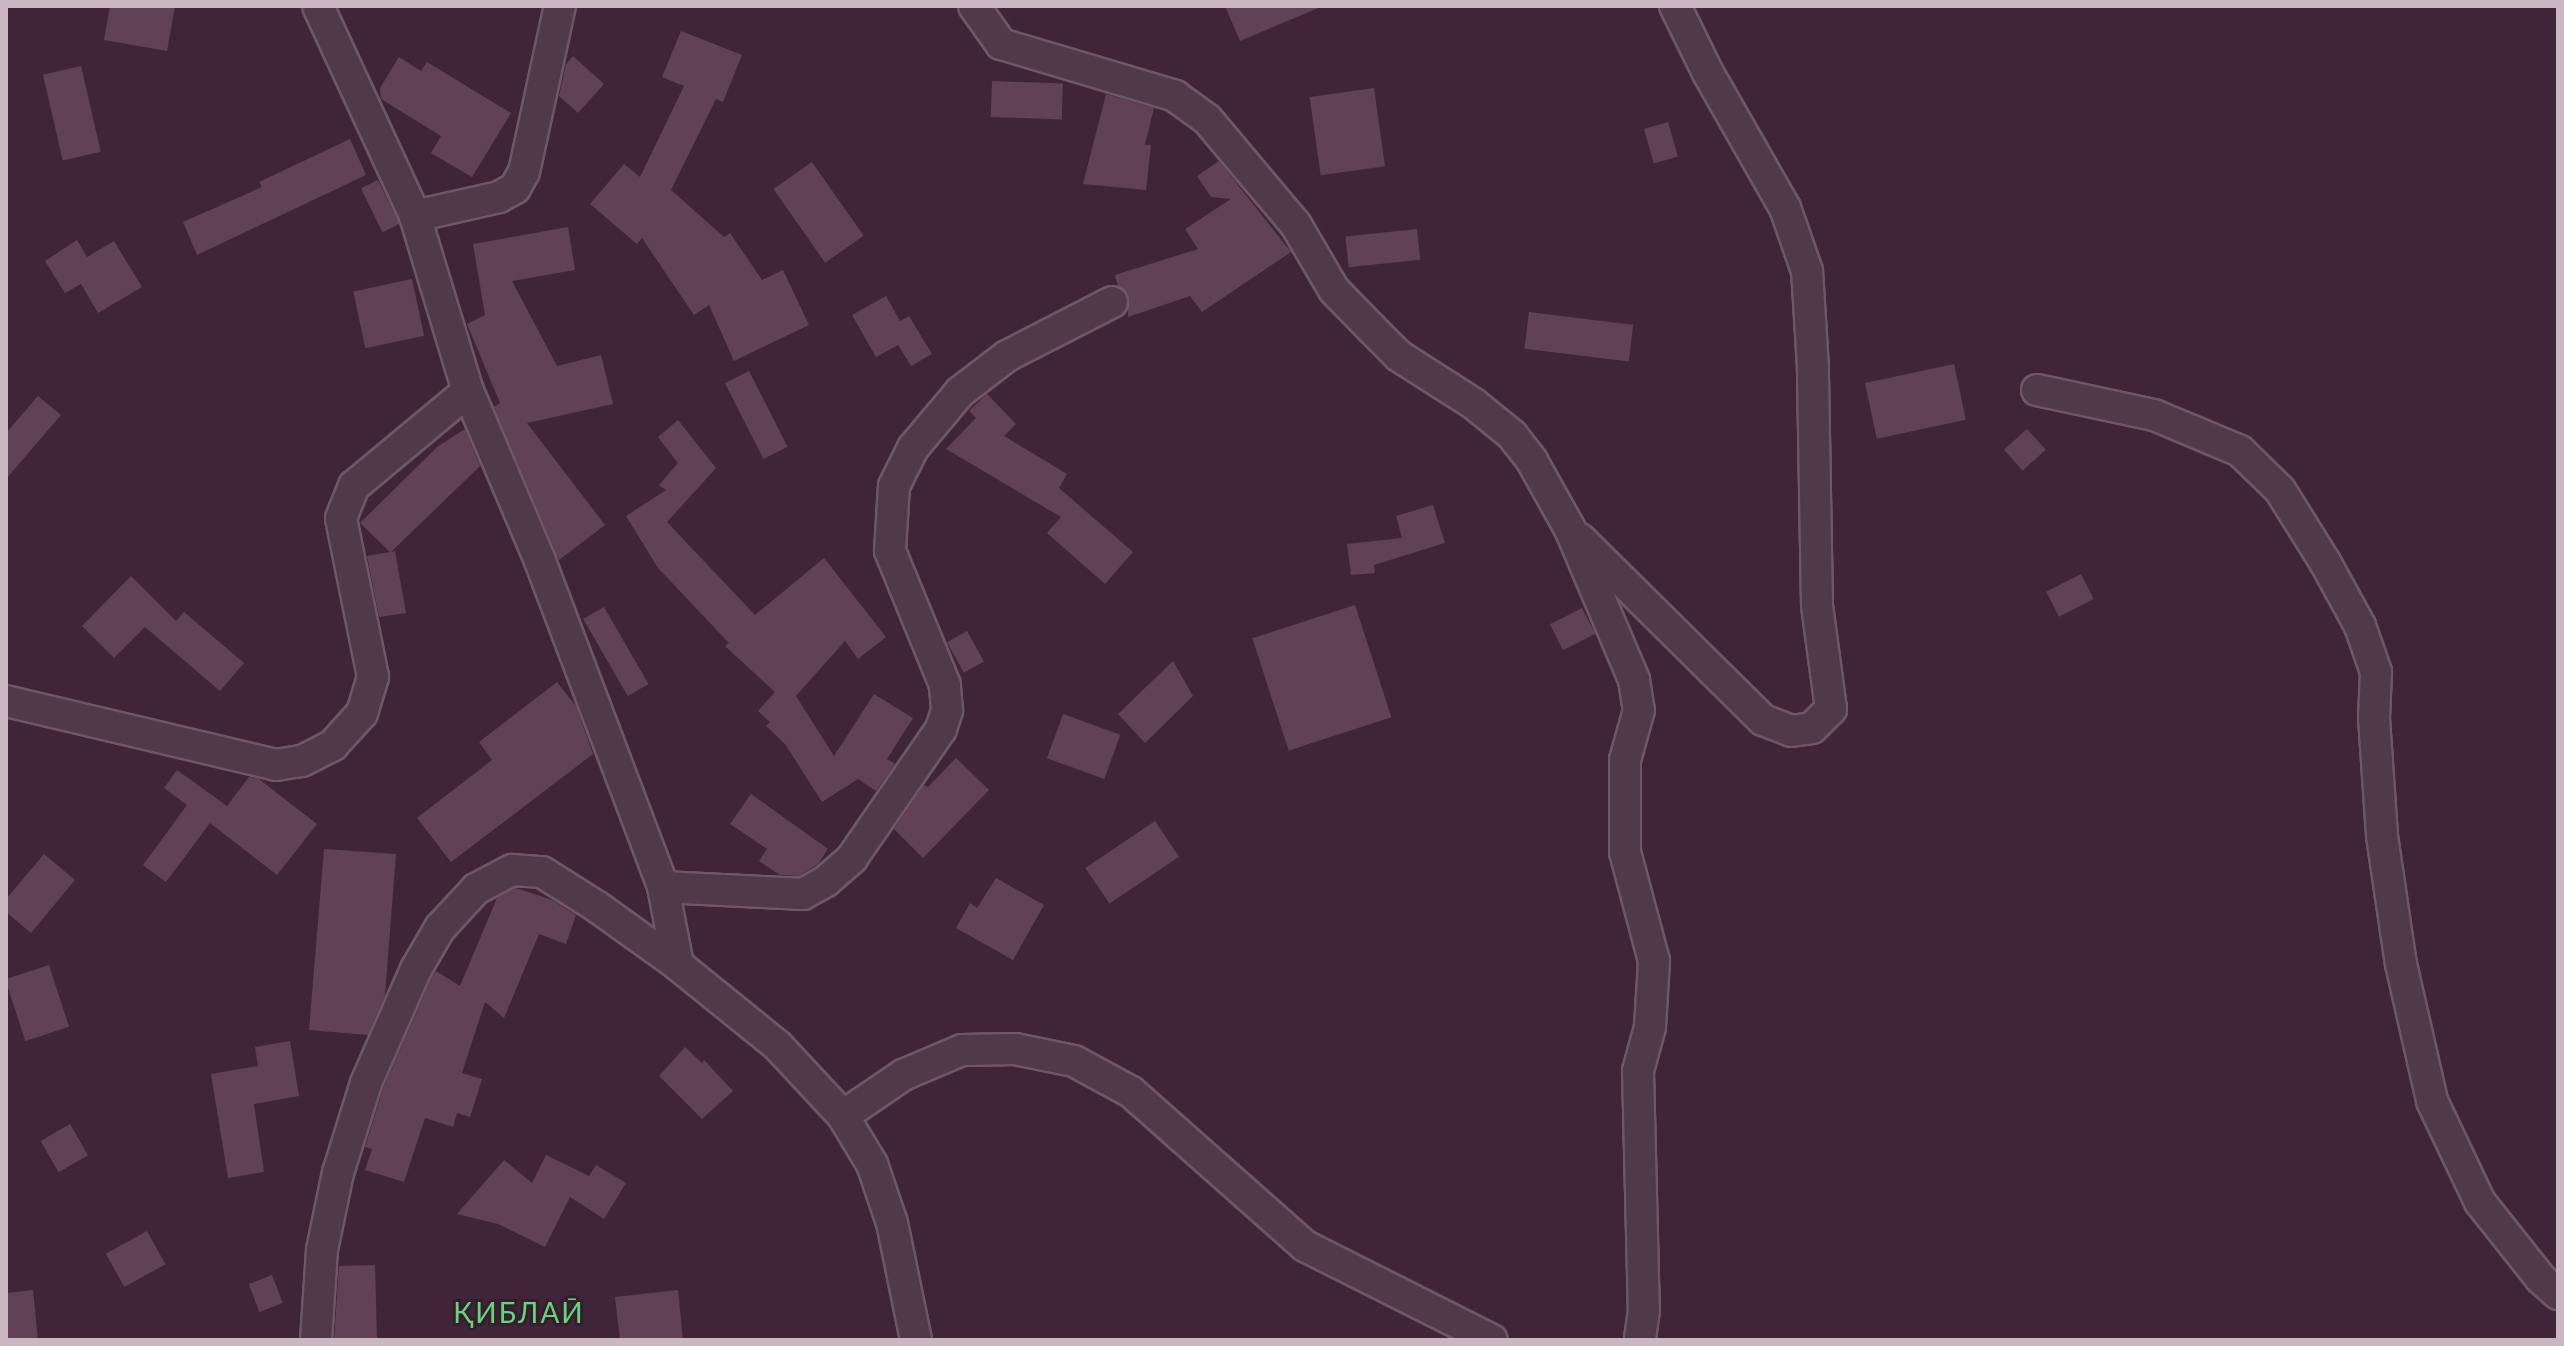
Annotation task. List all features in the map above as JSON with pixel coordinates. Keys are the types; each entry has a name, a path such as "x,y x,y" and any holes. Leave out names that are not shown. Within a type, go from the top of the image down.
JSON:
{"street":[{"path":"318,6 415,216 468,391 540,561 663,887 678,965"},
{"path":"415,216 499,197 515,188 524,172 560,6"},
{"path":"974,6 1001,44 1175,96 1207,119 1296,225 1344,300 1399,356 1474,404 1512,435 1532,461 1570,529 1634,680 1639,710 1625,760 1625,852 1654,961 1650,1027 1638,1071 1644,1310 1640,1340"},
{"path":"1570,529 1763,720 1791,731 1812,728 1831,709 1817,605 1813,368 1807,271 1785,208 1708,73 1675,6"},
{"path":"663,887 803,894 826,881 852,858 941,729 947,710 945,685 890,551 894,486 913,448 960,392 1007,356 1112,302"},
{"path":"2037,390 2154,415 2240,451 2280,490 2325,562 2360,626 2376,672 2374,718 2382,836 2401,964 2432,1101 2480,1202 2541,1279 2558,1294"},
{"path":"6,701 276,765 302,761 333,745 362,713 373,677 341,518 354,486 468,391"},
{"path":"316,1340 322,1250 338,1173 366,1083 416,969 440,928 476,889 512,870 542,872 596,906 678,965 778,1046 843,1116 872,1164 892,1223 916,1340"},
{"path":"843,1116 903,1075 962,1050 1015,1049 1074,1061 1131,1092 1305,1246 1492,1340"}],"building":[{"path":"110,6 175,6 167,51 104,40"},
{"path":"1225,6 1323,6 1240,41"},
{"path":"681,31 742,55 723,102 716,99 671,190 724,237 730,233 762,280 783,270 809,325 734,361 709,305 694,315 642,238 637,244 590,204 624,164 640,177 684,86 662,77"},
{"path":"573,56 604,84 578,113 559,96 566,64"},
{"path":"399,57 421,71 427,62 511,113 472,177 431,153 441,136 381,99 380,88"},
{"path":"81,66 101,152 63,161 43,75"},
{"path":"992,81 1063,83 1062,119 991,117"},
{"path":"1374,88 1385,166 1321,175 1310,97"},
{"path":"1106,94 1154,108 1145,145 1151,145 1146,190 1083,184"},
{"path":"1668,122 1678,157 1654,163 1644,129"},
{"path":"350,139 366,175 197,255 183,222 262,187 259,182"},
{"path":"1219,161 1291,252 1202,312 1190,296 1128,317 1128,294 1118,286 1115,275 1198,249 1185,229 1231,199 1211,197 1197,176"},
{"path":"812,162 864,236 825,263 773,189"},
{"path":"378,180 399,224 382,232 361,188"},
{"path":"568,227 575,270 512,281 557,366 601,355 613,404 527,423 605,525 559,560 494,407 500,403 467,324 485,315 473,244"},
{"path":"1417,229 1420,260 1349,267 1345,237"},
{"path":"77,240 87,257 114,241 142,287 98,313 81,284 65,293 45,261"},
{"path":"412,279 424,336 365,348 353,291"},
{"path":"886,296 900,321 909,316 932,354 911,366 898,345 876,357 852,315"},
{"path":"1529,312 1633,325 1629,362 1524,349"},
{"path":"1954,364 1966,420 1877,439 1865,383"},
{"path":"749,371 788,447 764,459 725,383"},
{"path":"987,394 1016,424 1004,436 1067,474 1059,488 1133,552 1105,584 1047,533 1061,517 946,449 976,418 969,411"},
{"path":"38,396 61,415 6,479 6,433"},
{"path":"678,420 716,468 667,522 755,615 824,558 886,637 858,659 845,641 796,696 834,756 874,694 913,718 887,759 895,764 876,791 858,779 822,802 785,744 766,726 770,722 758,711 775,692 725,646 729,643 658,568 626,516 666,490 659,485 678,463 658,437"},
{"path":"465,429 480,466 391,552 395,551 406,613 379,617 367,556 390,552 360,523 437,447"},
{"path":"2027,429 2046,450 2023,471 2004,450"},
{"path":"1433,505 1445,543 1374,565 1375,573 1351,575 1347,544 1402,538 1396,516"},
{"path":"2081,574 2094,599 2059,617 2046,592"},
{"path":"131,576 176,621 184,612 244,663 220,691 145,627 114,658 82,626"},
{"path":"1355,605 1391,717 1289,751 1252,638"},
{"path":"604,607 648,684 628,696 583,619"},
{"path":"1582,608 1595,634 1563,650 1550,624"},
{"path":"967,631 984,662 964,673 947,642"},
{"path":"1173,661 1193,696 1145,743 1118,714"},
{"path":"557,682 576,706 593,754 451,862 417,818 492,760 479,742"},
{"path":"1063,714 1120,735 1104,779 1047,758"},
{"path":"956,758 989,790 923,858 894,829 924,785 928,787"},
{"path":"177,770 227,806 249,777 259,779 317,824 277,875 210,823 166,882 143,865 187,805 164,788"},
{"path":"751,794 828,849 818,864 799,876 780,875 759,861 767,849 730,824"},
{"path":"1155,821 1179,857 1109,904 1085,868"},
{"path":"324,849 396,854 385,995 368,1035 309,1030"},
{"path":"44,854 75,880 31,933 6,912 6,899"},
{"path":"996,878 1044,905 1013,960 956,928 970,903 977,908"},
{"path":"516,888 552,900 576,915 566,944 539,934 504,1018 485,1002 462,1073 482,1079 470,1117 457,1113 453,1127 425,1118 404,1182 365,1170 372,1149 365,1147 383,1089 432,977 436,971 460,986 497,898"},
{"path":"49,965 69,1027 25,1041 6,979"},
{"path":"290,1041 299,1096 254,1104 264,1172 228,1178 211,1074 258,1066 255,1047"},
{"path":"685,1047 702,1063 704,1060 733,1091 702,1119 659,1076"},
{"path":"70,1124 88,1155 59,1172 41,1141"},
{"path":"546,1155 589,1176 596,1165 626,1183 604,1219 570,1197 545,1247 498,1224 457,1214 504,1160 532,1183"},
{"path":"147,1231 165,1264 124,1287 106,1254"},
{"path":"375,1265 377,1340 334,1340 339,1266"},
{"path":"272,1275 283,1303 259,1312 249,1284"},
{"path":"33,1290 38,1340 6,1340 6,1293"},
{"path":"678,1290 683,1340 620,1340 615,1297"}],"district":[{"name":"ҚИБЛАӢ","path":"519,1312"}]}
